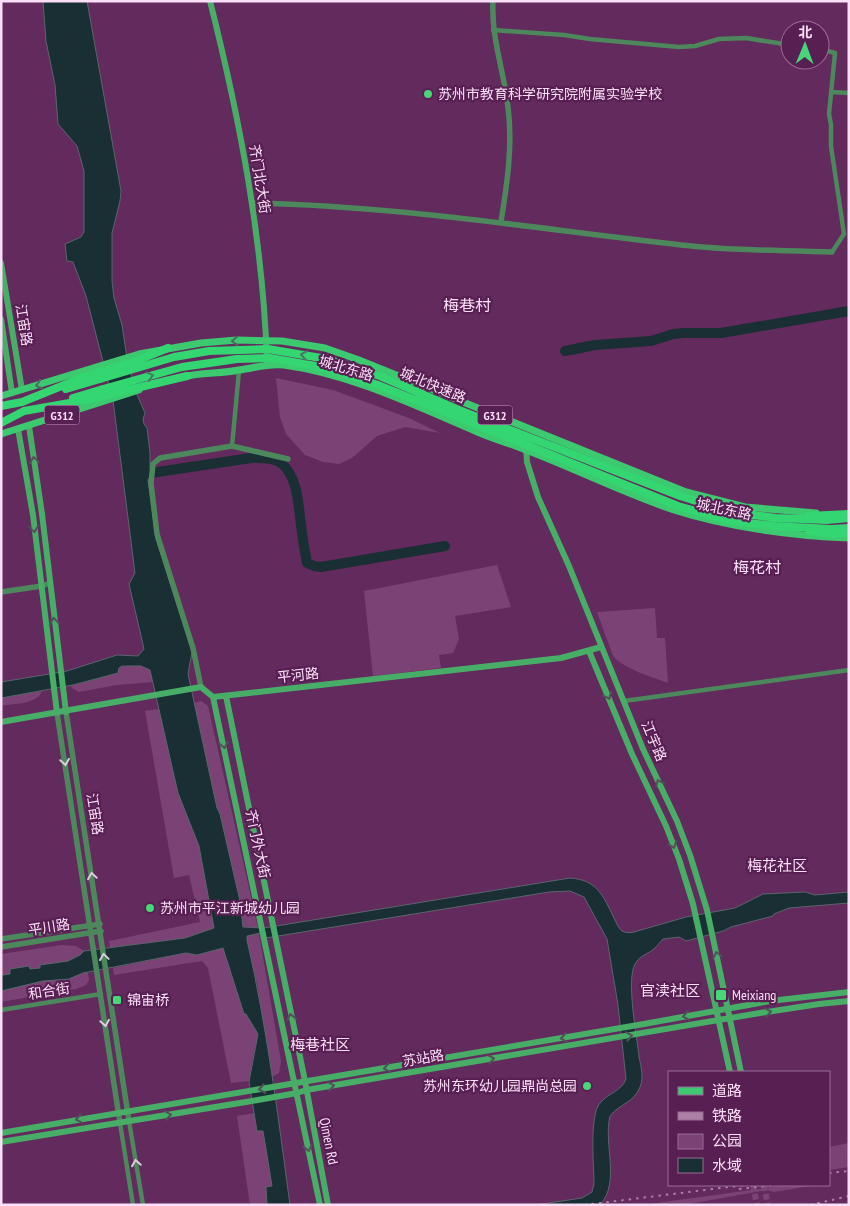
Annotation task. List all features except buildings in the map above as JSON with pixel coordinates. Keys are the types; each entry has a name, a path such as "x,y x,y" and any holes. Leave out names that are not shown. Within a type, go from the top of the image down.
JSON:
{"highway":[{"path":"22,402 84,377 136,361 168,348"},
{"name":"城北快速路","path":"1,407 174,357 209,351 268,349 327,359 380,376 459,410 680,496 731,512 776,522 831,529 849,528"},
{"name":"城北快速路","path":"1,421 24,411 182,367 236,359 270,358 327,368 378,385 678,506 731,521 776,522 849,518"},
{"path":"24,411 81,401 187,376"},
{"path":"776,522 849,513"},
{"path":"776,522 831,534 849,533"}],"main road":[{"name":"齐门北大街","path":"210,1 244,152 252,203 267,364"},
{"name":"江宙路","path":"1,263 22,390"},
{"name":"江宙路","path":"1,319 12,393"},
{"name":"城北东路","path":"1,396 139,354 168,348 200,343 282,340 325,348 459,399 523,427 686,492 745,507 796,512 849,513"},
{"name":"城北东路","path":"1,434 187,376 239,371 267,364 284,365 331,375 388,394 485,436 527,450 623,491 674,510 746,527 821,537 849,538"},
{"name":"江宙路","path":"29,426 66,712"},
{"name":"江宇路","path":"523,427 527,462 538,497 569,566 643,749 683,836 707,910 741,1071"},
{"name":"江宙路","path":"18,429 33,515 57,713"},
{"name":"平河路","path":"213,697 561,658 601,647"},
{"name":"江宇路","path":"589,651 632,754 669,833 682,868 695,912 718,1010 730,1071"},
{"path":"1,722 201,687 213,697"},
{"name":"齐门外大街","path":"226,696 305,1082"},
{"name":"齐门外大街","path":"213,697 295,1083"},
{"name":"苏站路","path":"1,1133 612,1030 770,1001 849,992"},
{"name":"苏站路","path":"1,1142 283,1096 306,1090 730,1018 819,1004 849,1002"},
{"name":"Qimen Rd","path":"305,1082 328,1205"},
{"name":"Qimen Rd","path":"295,1083 320,1205"}],"street":[{"path":"493,1 493,30 508,107 510,136 508,173 501,222"},
{"path":"493,30 564,34 590,39 679,46 696,46 719,39 746,38 780,43"},
{"path":"252,203 307,204 414,212 694,246 832,252 844,234 831,146 829,114 835,54 830,53"},
{"path":"832,92 849,93"},
{"path":"1,311 8,308"},
{"path":"232,446 239,371"},
{"path":"201,687 193,648 157,534 152,464 160,458 232,446 288,459"},
{"path":"1,592 42,586 50,583"},
{"path":"624,701 849,670"},
{"name":"江宙路","path":"66,712 143,1205"},
{"name":"江宙路","path":"57,713 133,1205"},
{"name":"平川路","path":"1,940 100,924"},
{"name":"平川路","path":"1,947 101,931"},
{"name":"和合街","path":"1,1010 101,994"}],"green space":[{"path":"276,378 333,390 409,418 440,433 405,427 377,436 352,458 339,464 323,462 305,455 286,434 280,417"},
{"path":"497,565 511,607 455,616 459,639 453,653 439,655 441,668 373,676 364,591"},
{"path":"655,608 657,638 665,638 668,683 631,669 613,656 597,612"},
{"path":"139,665 150,670 153,682 117,685 79,692 71,686 117,673 120,667"},
{"path":"42,691 39,696 30,701 1,706 1,698"},
{"path":"201,701 208,706 258,928 281,1061 279,1073 272,1077 257,983 242,925 240,901 194,703"},
{"path":"159,709 178,792 199,846 214,928 185,938 110,948 109,941 200,922 189,875 174,878 145,711"},
{"path":"62,945 76,946 84,951 89,980 86,985 76,989 1,1002 1,954"},
{"path":"223,948 244,1014 246,1014 258,1034 249,1081 231,1083 208,968 202,961 114,975 113,968 186,953 197,955"},
{"path":"254,1113 257,1131 263,1130 272,1186 266,1187 267,1205 250,1205 237,1116"},
{"path":"849,1143 849,1167 830,1170 830,1147"},
{"path":"781,1186 811,1186 774,1192 767,1190 683,1205 642,1205"}],"water":[{"path":"43,1 87,1 121,191 112,233 114,298 122,325 127,358 135,390 145,413 143,419 147,428 150,452 148,480 156,539 192,652 188,674 217,808 240,901 243,927 264,928 570,878 579,879 593,885 606,902 619,928 628,933 686,917 735,908 763,894 805,892 815,895 849,892 849,903 789,908 773,916 686,941 679,937 663,939 637,961 633,972 632,995 642,1080 634,1097 610,1116 608,1139 611,1174 606,1195 600,1205 535,1205 582,1198 592,1192 594,1184 593,1130 597,1109 600,1103 621,1086 626,1079 618,1005 607,939 584,897 570,891 549,892 266,938 265,932 247,936 266,1039 290,1205 267,1205 266,1187 272,1186 263,1131 257,1131 249,1082 258,1034 246,1014 244,1014 223,948 197,955 186,953 83,973 69,979 43,981 1,991 1,974 10,974 10,969 29,966 30,969 40,968 40,965 68,961 84,951 185,938 214,928 199,846 178,793 150,670 141,666 122,666 119,668 118,673 73,685 1,698 1,682 67,671 117,655 138,656 144,649 129,584 135,573 113,400 86,296 73,262 67,261 65,244 81,237 84,232 84,171 77,146 58,124 55,85 46,41"}],"waterway":[{"path":"565,351 595,345 651,341 673,334 721,333 849,311"},
{"path":"144,474 251,458 266,458 278,461 292,477 297,495 307,563 314,566 321,567 445,546"}],"tunnel":[{"path":"753,1186 757,1205"},
{"path":"764,1186 768,1205"}],"railway":[{"path":"830,1173 849,1171"},
{"path":"584,1205 737,1186"},
{"path":"739,1189 766,1186"},
{"path":"810,1205 849,1196"}],"place":[{"name":"苏州市教育科学研究院附属实验学校","path":"428,94"},
{"name":"苏州市平江新城幼儿园","path":"150,908"},
{"name":"Meixiang","path":"721,995"},
{"name":"锦宙桥","path":"117,1000"},
{"name":"苏州东环幼儿园鼎尚总园","path":"587,1086"}],"district":[{"name":"梅巷村","path":"467,305"},
{"name":"梅花村","path":"757,567"},
{"name":"梅花社区","path":"777,865"},
{"name":"官渎社区","path":"670,990"},
{"name":"梅巷社区","path":"320,1044"}]}
